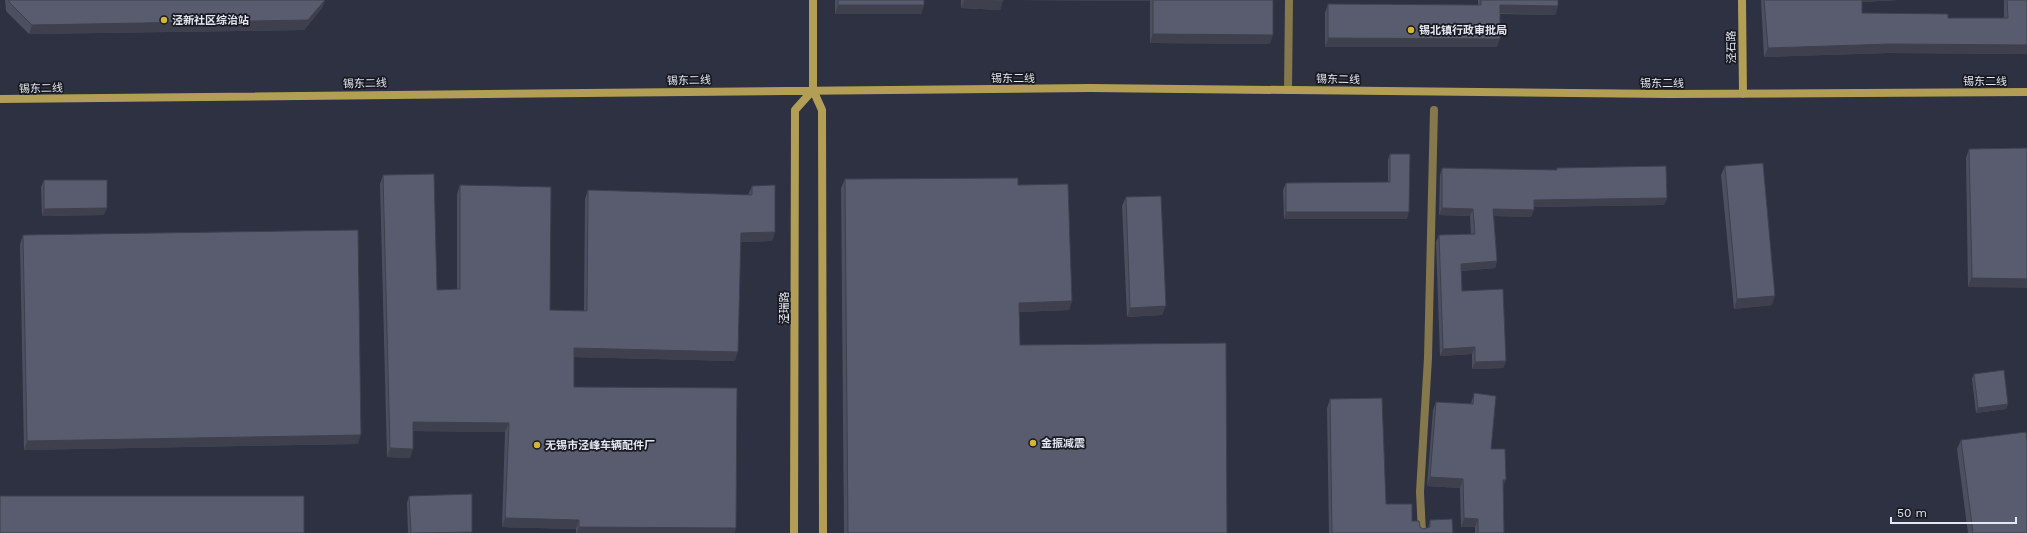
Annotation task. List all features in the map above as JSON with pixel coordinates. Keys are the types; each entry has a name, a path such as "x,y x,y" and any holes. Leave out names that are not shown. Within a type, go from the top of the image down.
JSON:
{"main road":[{"path":"813,0 813,90 822,110 823,533"},
{"name":"泾石路","path":"1742,0 1743,94"},
{"name":"锡东二线","path":"0,99 1090,88 1743,94 2027,92"},
{"name":"泾瑞路","path":"794,533 795,110 813,90"}],"street":[{"path":"1288,90 1289,0"},
{"path":"1422,533 1420,492 1428,358 1434,110"}],"building":[{"name":"泾新社区综治站","path":"9,0 325,0 308,20 32,25 9,2"},
{"path":"838,0 924,0 924,5 838,5"},
{"path":"978,0 1003,0 1003,1"},
{"path":"1153,0 1273,0 1273,35 1153,34"},
{"name":"锡北镇行政审批局","path":"1481,0 1558,0 1558,6 1500,5 1500,39 1328,38 1328,4 1481,5"},
{"path":"1764,0 1862,0 1862,13 1948,14 1948,18 2008,18 2007,0 2027,0 2027,45 1891,44 1768,48"},
{"path":"2027,148 2027,279 1972,278 1969,149"},
{"path":"1390,154 1410,154 1409,212 1286,212 1286,183 1390,182"},
{"path":"1763,163 1775,296 1737,299 1725,166"},
{"path":"1666,166 1667,198 1534,200 1534,210 1493,209 1497,261 1461,264 1462,291 1503,289 1506,361 1475,362 1475,347 1443,349 1439,235 1475,234 1473,209 1442,208 1442,168 1557,170 1557,168"},
{"path":"434,174 437,290 460,289 460,185 551,187 550,310 587,311 588,190 752,195 752,186 775,185 775,232 741,233 738,352 574,348 574,387 737,388 736,528 579,527 579,520 505,518 509,423 413,422 413,449 390,448 383,175"},
{"name":"金振减震","path":"1018,178 1018,185 1068,184 1072,301 1019,303 1020,345 1226,343 1227,533 848,533 845,179"},
{"path":"44,180 107,180 107,208 44,209"},
{"path":"1161,196 1166,306 1130,308 1126,197"},
{"path":"358,230 361,435 27,441 23,235"},
{"path":"2004,370 2008,404 1978,408 1974,374"},
{"path":"1474,393 1496,396 1491,449 1505,449 1506,480 1503,480 1504,533 1478,533 1478,519 1464,518 1463,479 1430,477 1436,402 1473,404"},
{"path":"1382,398 1386,504 1412,504 1412,521 1419,521 1420,527 1423,529 1430,527 1430,520 1452,519 1453,533 1332,533 1330,399"},
{"path":"2026,432 2027,533 1973,533 1961,440"},
{"path":"472,494 472,532 411,533 409,496"},
{"path":"0,496 304,496 304,533 0,533"}],"place":[{"name":"泾新社区综治站","path":"164,20"},
{"name":"锡北镇行政审批局","path":"1411,30"},
{"name":"金振减震","path":"1033,443"},
{"name":"无锡市泾峰车辆配件厂","path":"537,445"}]}
